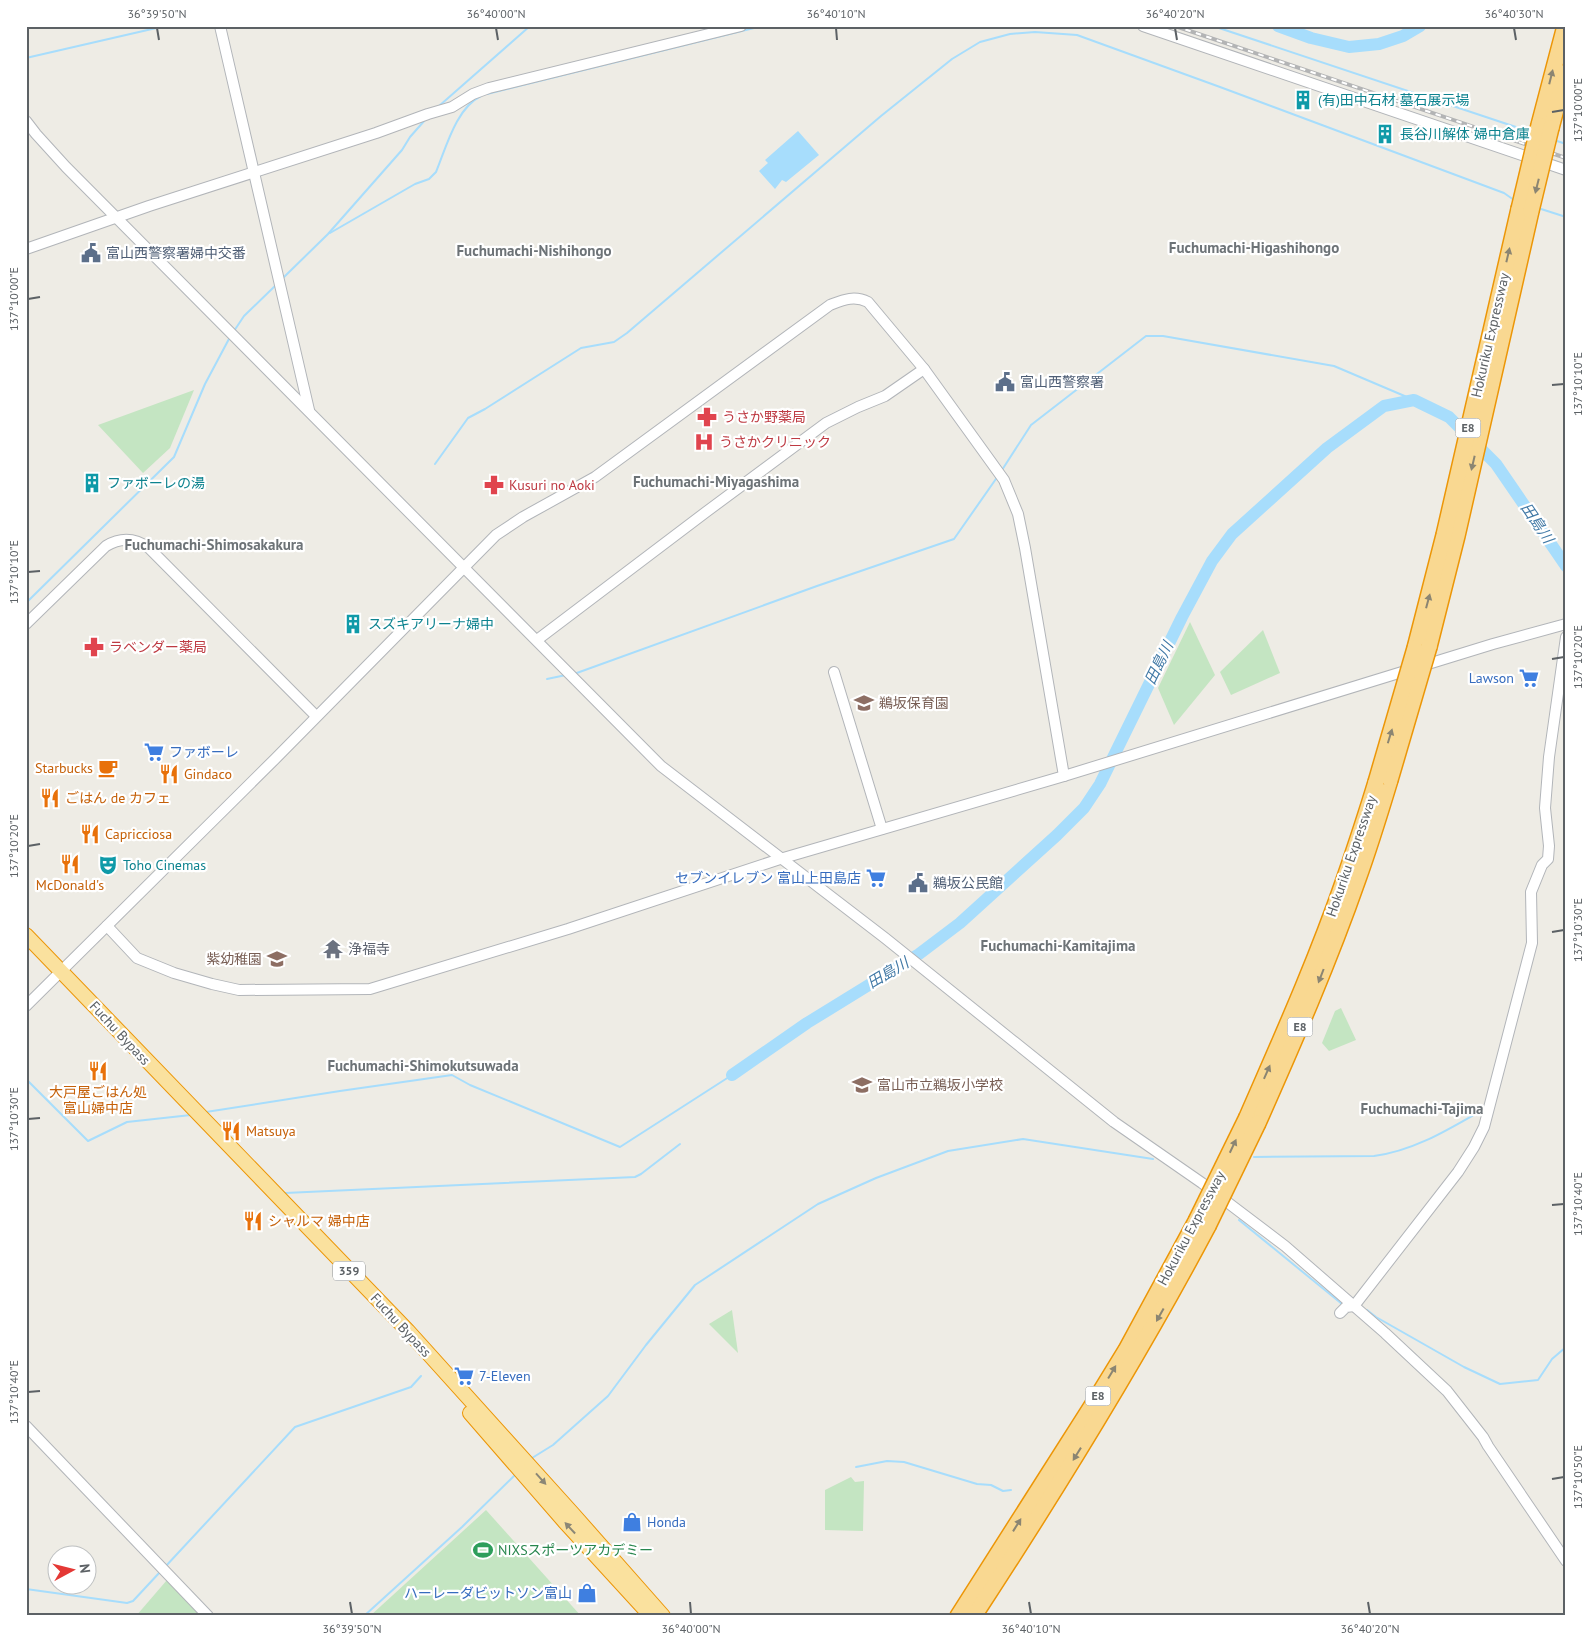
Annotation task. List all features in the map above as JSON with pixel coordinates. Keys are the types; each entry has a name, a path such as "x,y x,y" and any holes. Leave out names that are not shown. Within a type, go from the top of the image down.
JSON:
{"highway":[{"name":"Hokuriku Expressway","path":"958,1616 1006,1566 1138,1353 1315,993 1339,931 1351,879 1383,781 1457,536 1565,26"},
{"name":"Hokuriku Expressway","path":"1545,126 1566,72"},
{"name":"Hokuriku Expressway","path":"1253,1120 1324,935 1351,879"},
{"name":"Fuchu Bypass","path":"26,935 58,974 400,1334 564,1521 652,1613"},
{"name":"Fuchu Bypass","path":"26,947 58,974"},
{"name":"Hokuriku Expressway","path":"974,1616 991,1566 1121,1358 1202,1223"}],"street":[{"path":"220,26 309,411"},
{"path":"26,249 254,171 452,107 473,94 489,88 742,26"},
{"path":"1143,26 1566,170"},
{"path":"26,121 66,167 661,766 910,959 1114,1122 1202,1183 1285,1246 1354,1306 1446,1391 1483,1437 1566,1561"},
{"path":"26,1006 496,535 523,517 595,477 830,305 846,299 860,298 868,302 924,369 1004,480 1018,514 1025,548 1064,776"},
{"path":"537,640 826,424 858,407 885,396 924,369"},
{"path":"26,624 106,546 122,540 140,542 150,548 316,716"},
{"path":"107,926 137,958 174,973 212,984 239,990 370,989 550,934 780,859 1064,776 1493,644 1566,624"},
{"path":"1340,1312 1346,1307 1354,1306 1458,1172 1484,1127 1532,943 1531,892 1542,865 1548,859 1549,846 1544,808 1548,765 1566,637"},
{"path":"834,672 882,829"},
{"path":"26,1426 208,1616"}],"green space":[{"path":"194,390 170,448 143,473 98,425"},
{"path":"1190,622 1215,675 1174,725 1158,688"},
{"path":"1263,630 1280,673 1231,695 1220,672"},
{"path":"1341,1008 1356,1040 1329,1051 1322,1043 1335,1011"},
{"path":"732,1310 738,1353 709,1324"},
{"path":"851,1477 855,1482 864,1481 863,1531 825,1530 825,1490"},
{"name":"NIXSスポーツアカデミー","path":"486,1510 581,1616 370,1616"},
{"path":"167,1580 203,1616 136,1616"}],"water":[{"path":"798,131 819,155 786,182 782,180 775,189 759,171 768,163 765,160"}],"waterway":[{"path":"26,58 165,26"},
{"path":"439,106 530,26"},
{"path":"487,94 762,26"},
{"path":"1213,26 1531,132"},
{"path":"1278,26 1311,38 1349,47 1379,44 1403,36 1420,26"},
{"path":"435,464 468,418 581,348 614,342 627,333 881,116 952,59 980,42 1010,34 1035,32 1077,35 1504,193 1514,200"},
{"path":"330,233 415,184 429,179 436,172 458,119 472,102 481,96"},
{"path":"283,278 328,234 402,150 410,137 425,120"},
{"path":"1554,140 1566,144"},
{"path":"1538,208 1566,217"},
{"path":"234,331 244,316 276,285"},
{"path":"1002,470 1031,425 1146,336 1163,336 1334,366 1414,400"},
{"path":"26,603 174,457 205,384 230,337"},
{"name":"田島川","path":"732,1075 807,1023 919,954 960,923 1084,808 1100,784 1182,617 1212,561 1232,534 1327,448 1384,406 1414,400 1449,417 1496,464 1566,566"},
{"path":"574,674 817,586 954,539 998,476"},
{"path":"547,679 566,675"},
{"path":"206,1112 452,1075 470,1085 620,1147 732,1075"},
{"path":"26,1079 88,1141 127,1122 191,1115"},
{"path":"1254,1157 1374,1156 1389,1153 1431,1138 1484,1109"},
{"path":"532,1458 553,1445 608,1396 646,1345 695,1285 818,1204 876,1178 948,1151 1023,1139 1153,1159"},
{"path":"285,1193 635,1177 680,1144"},
{"path":"1239,1220 1342,1304"},
{"path":"1367,1310 1464,1367 1500,1384 1538,1380 1552,1359 1566,1347"},
{"path":"165,1567 295,1427 411,1387 421,1376"},
{"path":"856,1467 887,1461 904,1462 977,1484 991,1485 1003,1491 1011,1490"},
{"path":"364,1616 462,1527 516,1474"},
{"path":"26,1589 127,1603 133,1601 160,1572"}],"railway":[{"path":"1175,26 1566,158"}],"place":[{"name":"(有)田中石材 墓石展示場","path":"1303,100"},
{"name":"長谷川解体 婦中倉庫","path":"1385,134"},
{"name":"富山西警察署婦中交番","path":"91,253"},
{"name":"富山西警察署","path":"1005,382"},
{"name":"うさか野薬局","path":"707,417"},
{"name":"うさかクリニック","path":"704,442"},
{"name":"ファボーレの湯","path":"92,483"},
{"name":"Kusuri no Aoki","path":"494,485"},
{"name":"スズキアリーナ婦中","path":"353,624"},
{"name":"ラベンダー薬局","path":"94,647"},
{"name":"Lawson","path":"1529,678"},
{"name":"鵜坂保育園","path":"864,703"},
{"name":"ファボーレ","path":"154,752"},
{"name":"Starbucks","path":"108,768"},
{"name":"Gindaco","path":"169,774"},
{"name":"ごはん de カフェ","path":"50,798"},
{"name":"Capricciosa","path":"90,834"},
{"name":"McDonald's","path":"70,864"},
{"name":"Toho Cinemas","path":"108,865"},
{"name":"セブンイレブン 富山上田島店","path":"876,878"},
{"name":"鵜坂公民館","path":"918,883"},
{"name":"浄福寺","path":"333,949"},
{"name":"紫幼稚園","path":"277,959"},
{"name":"大戸屋ごはん処 富山婦中店","path":"98,1071"},
{"name":"富山市立鵜坂小学校","path":"862,1085"},
{"name":"Matsuya","path":"231,1131"},
{"name":"シャルマ 婦中店","path":"253,1221"},
{"name":"7-Eleven","path":"464,1376"},
{"name":"Honda","path":"632,1522"},
{"name":"NIXSスポーツアカデミー","path":"483,1550"},
{"name":"ハーレーダビットソン富山","path":"587,1593"}],"district":[{"name":"Fuchumachi-Higashihongo","path":"1254,248"},
{"name":"Fuchumachi-Nishihongo","path":"534,251"},
{"name":"Fuchumachi-Miyagashima","path":"716,482"},
{"name":"Fuchumachi-Shimosakakura","path":"214,545"},
{"name":"Fuchumachi-Kamitajima","path":"1058,946"},
{"name":"Fuchumachi-Shimokutsuwada","path":"423,1066"},
{"name":"Fuchumachi-Tajima","path":"1422,1109"}]}
